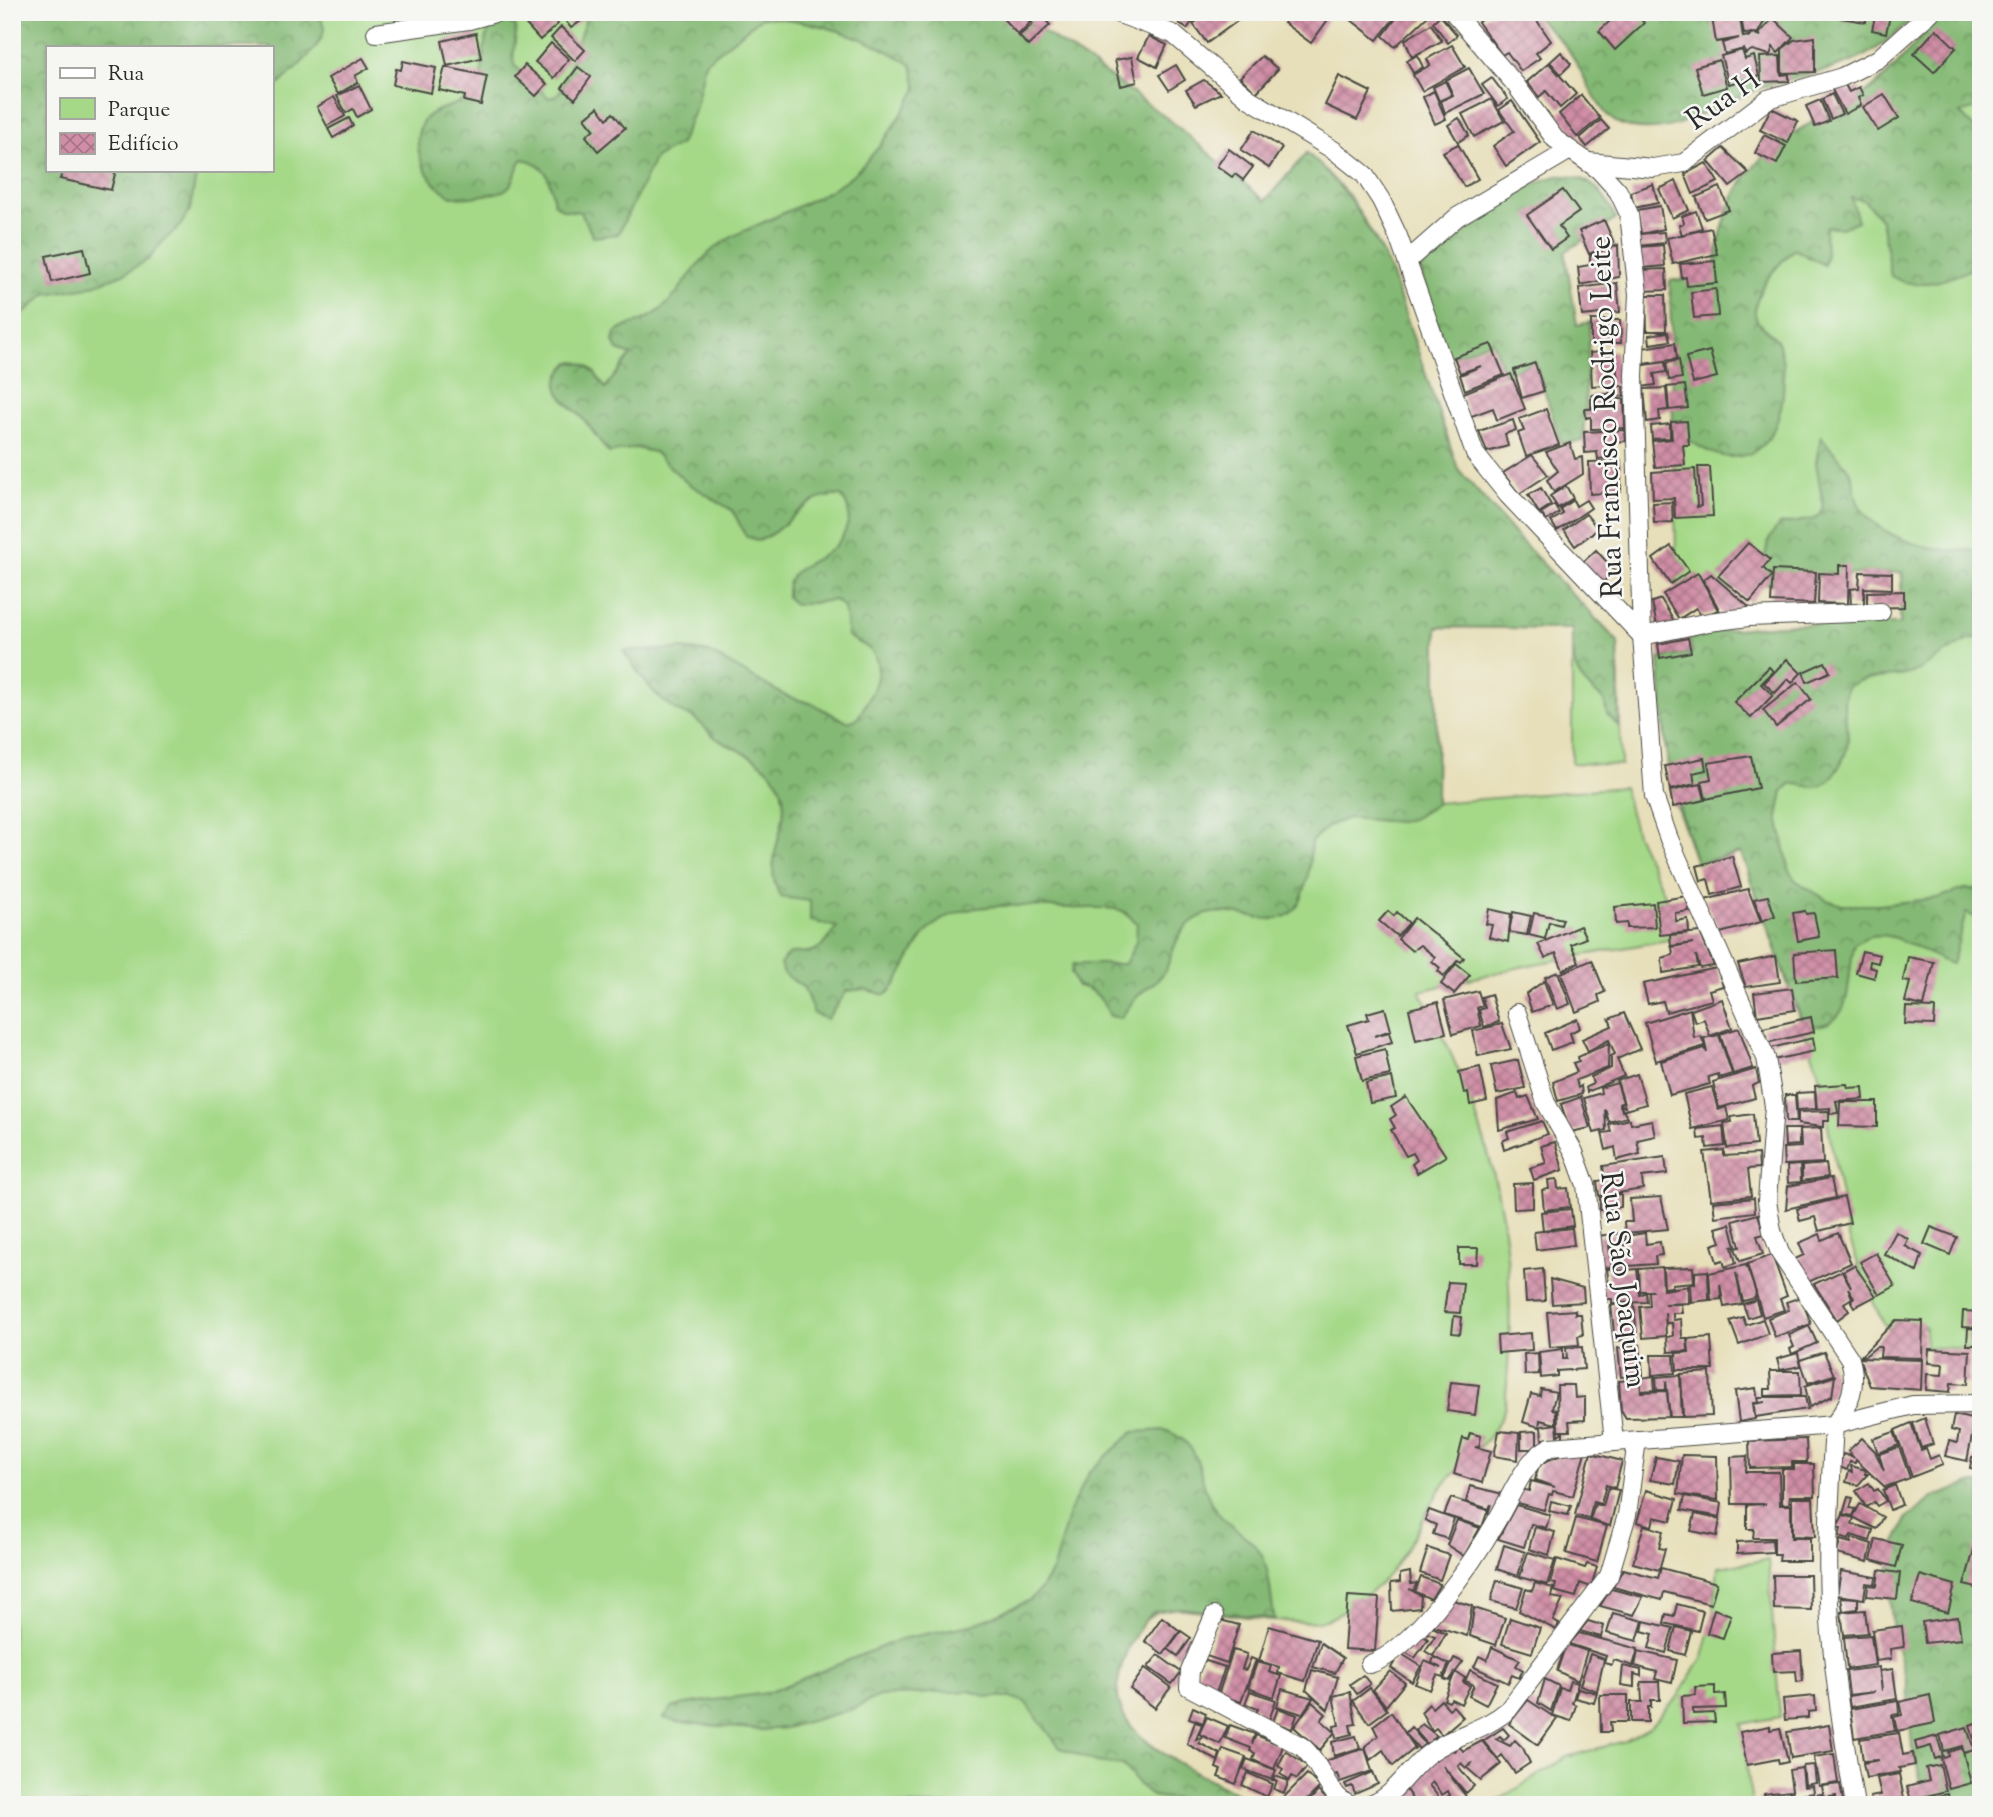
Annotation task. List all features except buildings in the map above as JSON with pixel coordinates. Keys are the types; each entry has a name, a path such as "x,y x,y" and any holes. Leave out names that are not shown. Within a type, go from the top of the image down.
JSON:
{"street":[{"path":"376,33 456,23 498,12"},
{"path":"1114,12 1173,34 1248,98 1352,163 1373,185 1407,261 1470,444 1492,477 1642,636 1749,617 1881,612"},
{"name":"Rua Francisco Rodrigo Leite","path":"1452,12 1515,84 1555,139 1588,162 1608,181 1624,202 1631,223 1638,294 1634,375 1642,636 1652,780 1658,811 1766,1058 1774,1106 1767,1202 1772,1231 1780,1253 1850,1359 1854,1374 1850,1401 1834,1425"},
{"name":"Rua H","path":"1624,202 1624,186 1629,177 1637,172 1684,163 1768,99 1858,71 1899,43 1931,12"},
{"path":"1407,261 1457,217 1570,150"},
{"name":"Rua H","path":"1588,162 1653,168"},
{"name":"Rua São Joaquim","path":"1517,1013 1546,1103 1574,1152 1586,1185 1614,1441"},
{"path":"1370,1664 1392,1652 1442,1600 1480,1551 1533,1459 1550,1447 1834,1425 1913,1405 1981,1404"},
{"path":"1834,1425 1828,1529 1831,1632 1841,1725 1855,1805"},
{"path":"1370,1805 1386,1796 1436,1748 1492,1723 1508,1710 1599,1593 1616,1557 1627,1515 1637,1440"},
{"path":"1214,1616 1187,1681 1192,1690 1301,1746 1310,1754 1338,1798 1350,1805"}],"green space":[{"path":"12,12 1013,12 1089,62 1172,122 1265,201 1307,153 1349,195 1390,270 1458,469 1517,537 1618,642 1621,765 1572,763 1572,629 1437,627 1436,803 1623,787 1636,834 1684,937 1529,965 1420,991 1468,1094 1485,1143 1497,1191 1505,1240 1509,1292 1505,1406 1485,1442 1438,1493 1391,1571 1371,1592 1345,1611 1328,1619 1293,1622 1164,1608 1144,1621 1135,1634 1123,1663 1118,1692 1122,1713 1132,1728 1164,1754 1259,1805 12,1805"},
{"path":"12,12 318,12 324,28 318,44 273,91 273,46 46,46 46,172 197,172 190,210 178,229 164,240 149,259 123,274 88,287 46,294 12,324"},
{"path":"588,12 1013,12 1089,62 1172,122 1265,201 1307,153 1333,179 1355,207 1390,270 1458,469 1517,537 1618,642 1619,727 1607,714 1604,700 1586,685 1576,670 1572,629 1437,627 1436,804 1414,818 1399,822 1348,818 1328,826 1311,842 1306,883 1297,906 1284,917 1268,919 1211,913 1193,921 1178,938 1163,974 1138,996 1121,1018 1110,1016 1098,996 1077,986 1071,973 1073,964 1125,964 1136,942 1137,923 1124,912 1109,908 1021,906 967,910 951,915 928,931 897,982 885,995 864,989 847,991 827,1019 814,1014 804,988 784,974 780,965 790,954 813,951 821,947 837,927 810,921 810,901 781,897 773,868 784,809 776,779 758,761 719,740 691,716 667,704 646,683 623,651 682,649 710,653 786,696 813,704 847,722 857,719 877,678 878,669 872,652 848,637 844,608 835,600 795,605 787,597 788,583 794,574 826,553 842,538 848,522 847,506 841,496 817,500 758,541 745,535 733,511 686,482 654,452 635,448 609,453 560,394 558,380 570,362 583,364 592,369 605,388 631,355 618,350 613,342 615,333 659,311 673,298 704,258 726,240 820,195 851,176 884,140 917,89 912,65 877,46 840,31 802,22 762,17 705,62 696,106 680,144 655,158 618,234 593,237 581,212 564,210 554,204 547,175 532,161 523,159 512,183 500,192 461,197 452,196 440,188 422,164 418,134 421,125 431,114 461,102 474,92 481,76 485,42 491,26 502,20 515,25 514,65 549,98 556,96 562,88"},
{"path":"1532,12 1919,12 1884,43 1860,58 1763,87 1691,119 1653,129 1634,128 1616,122 1609,116 1566,47"},
{"path":"1944,12 1981,12 1981,1349 1925,1347 1925,1326 1886,1328 1867,1289 1848,1235 1818,1070 1741,853 1696,863 1675,802 1665,746 1659,659 1692,653 1689,637 1742,628 1795,624 1900,624 1902,572 1824,576 1677,596 1670,281 1714,276 1717,251 1729,208 1750,171 1783,140 1870,90 1890,72"},
{"path":"1944,12 1981,12 1981,103 1977,108 1960,113 1981,136 1981,263 1937,282 1913,283 1891,276 1881,220 1864,200 1851,198 1858,221 1841,228 1827,226 1824,265 1794,249 1775,269 1760,292 1756,317 1761,326 1777,340 1784,378 1779,415 1772,432 1762,445 1749,454 1731,457 1708,451 1673,431 1670,281 1714,276 1717,251 1729,208 1750,171 1783,140 1870,90 1890,72"},
{"path":"1558,176 1579,178 1595,187 1607,201 1616,219 1565,252 1577,325 1590,322 1583,441 1561,443 1535,361 1505,374 1492,341 1448,358 1420,269 1505,202 1542,181"},
{"path":"1821,436 1851,474 1859,505 1869,518 1882,528 1897,537 1931,547 1949,550 1981,549 1981,637 1962,643 1912,673 1871,678 1847,687 1844,708 1847,746 1837,770 1823,785 1813,787 1790,784 1783,791 1778,817 1789,868 1795,880 1827,900 1842,905 1879,905 1937,898 1965,889 1981,889 1981,919 1966,913 1952,964 1892,937 1867,937 1855,944 1849,987 1841,1011 1834,1020 1822,1025 1804,1026 1741,853 1696,863 1668,769 1659,659 1692,653 1689,637 1742,628 1795,624 1900,624 1902,572 1824,576 1758,585 1769,539 1779,525 1814,519 1821,513 1823,505 1816,463"},
{"path":"1165,1430 1179,1437 1195,1454 1209,1497 1220,1516 1260,1552 1268,1574 1275,1619 1180,1608 1153,1612 1134,1636 1122,1663 1118,1683 1119,1703 1124,1716 1149,1743 1186,1767 1259,1805 1194,1805 1188,1799 1162,1798 1148,1794 1123,1765 1096,1762 1060,1748 1025,1702 969,1691 879,1696 853,1709 785,1728 762,1730 676,1722 664,1718 672,1708 685,1704 767,1693 901,1639 975,1624 1028,1601 1041,1589 1053,1569 1070,1509 1090,1471 1133,1432"},
{"path":"1971,1483 1981,1483 1981,1805 1927,1805 1912,1746 1907,1686 1893,1633 1888,1578 1893,1550 1906,1519 1933,1498"},
{"path":"1768,1560 1780,1717 1742,1724 1752,1805 1491,1805 1567,1757 1625,1741 1650,1727 1677,1698 1703,1657 1713,1619 1718,1567"}]}
